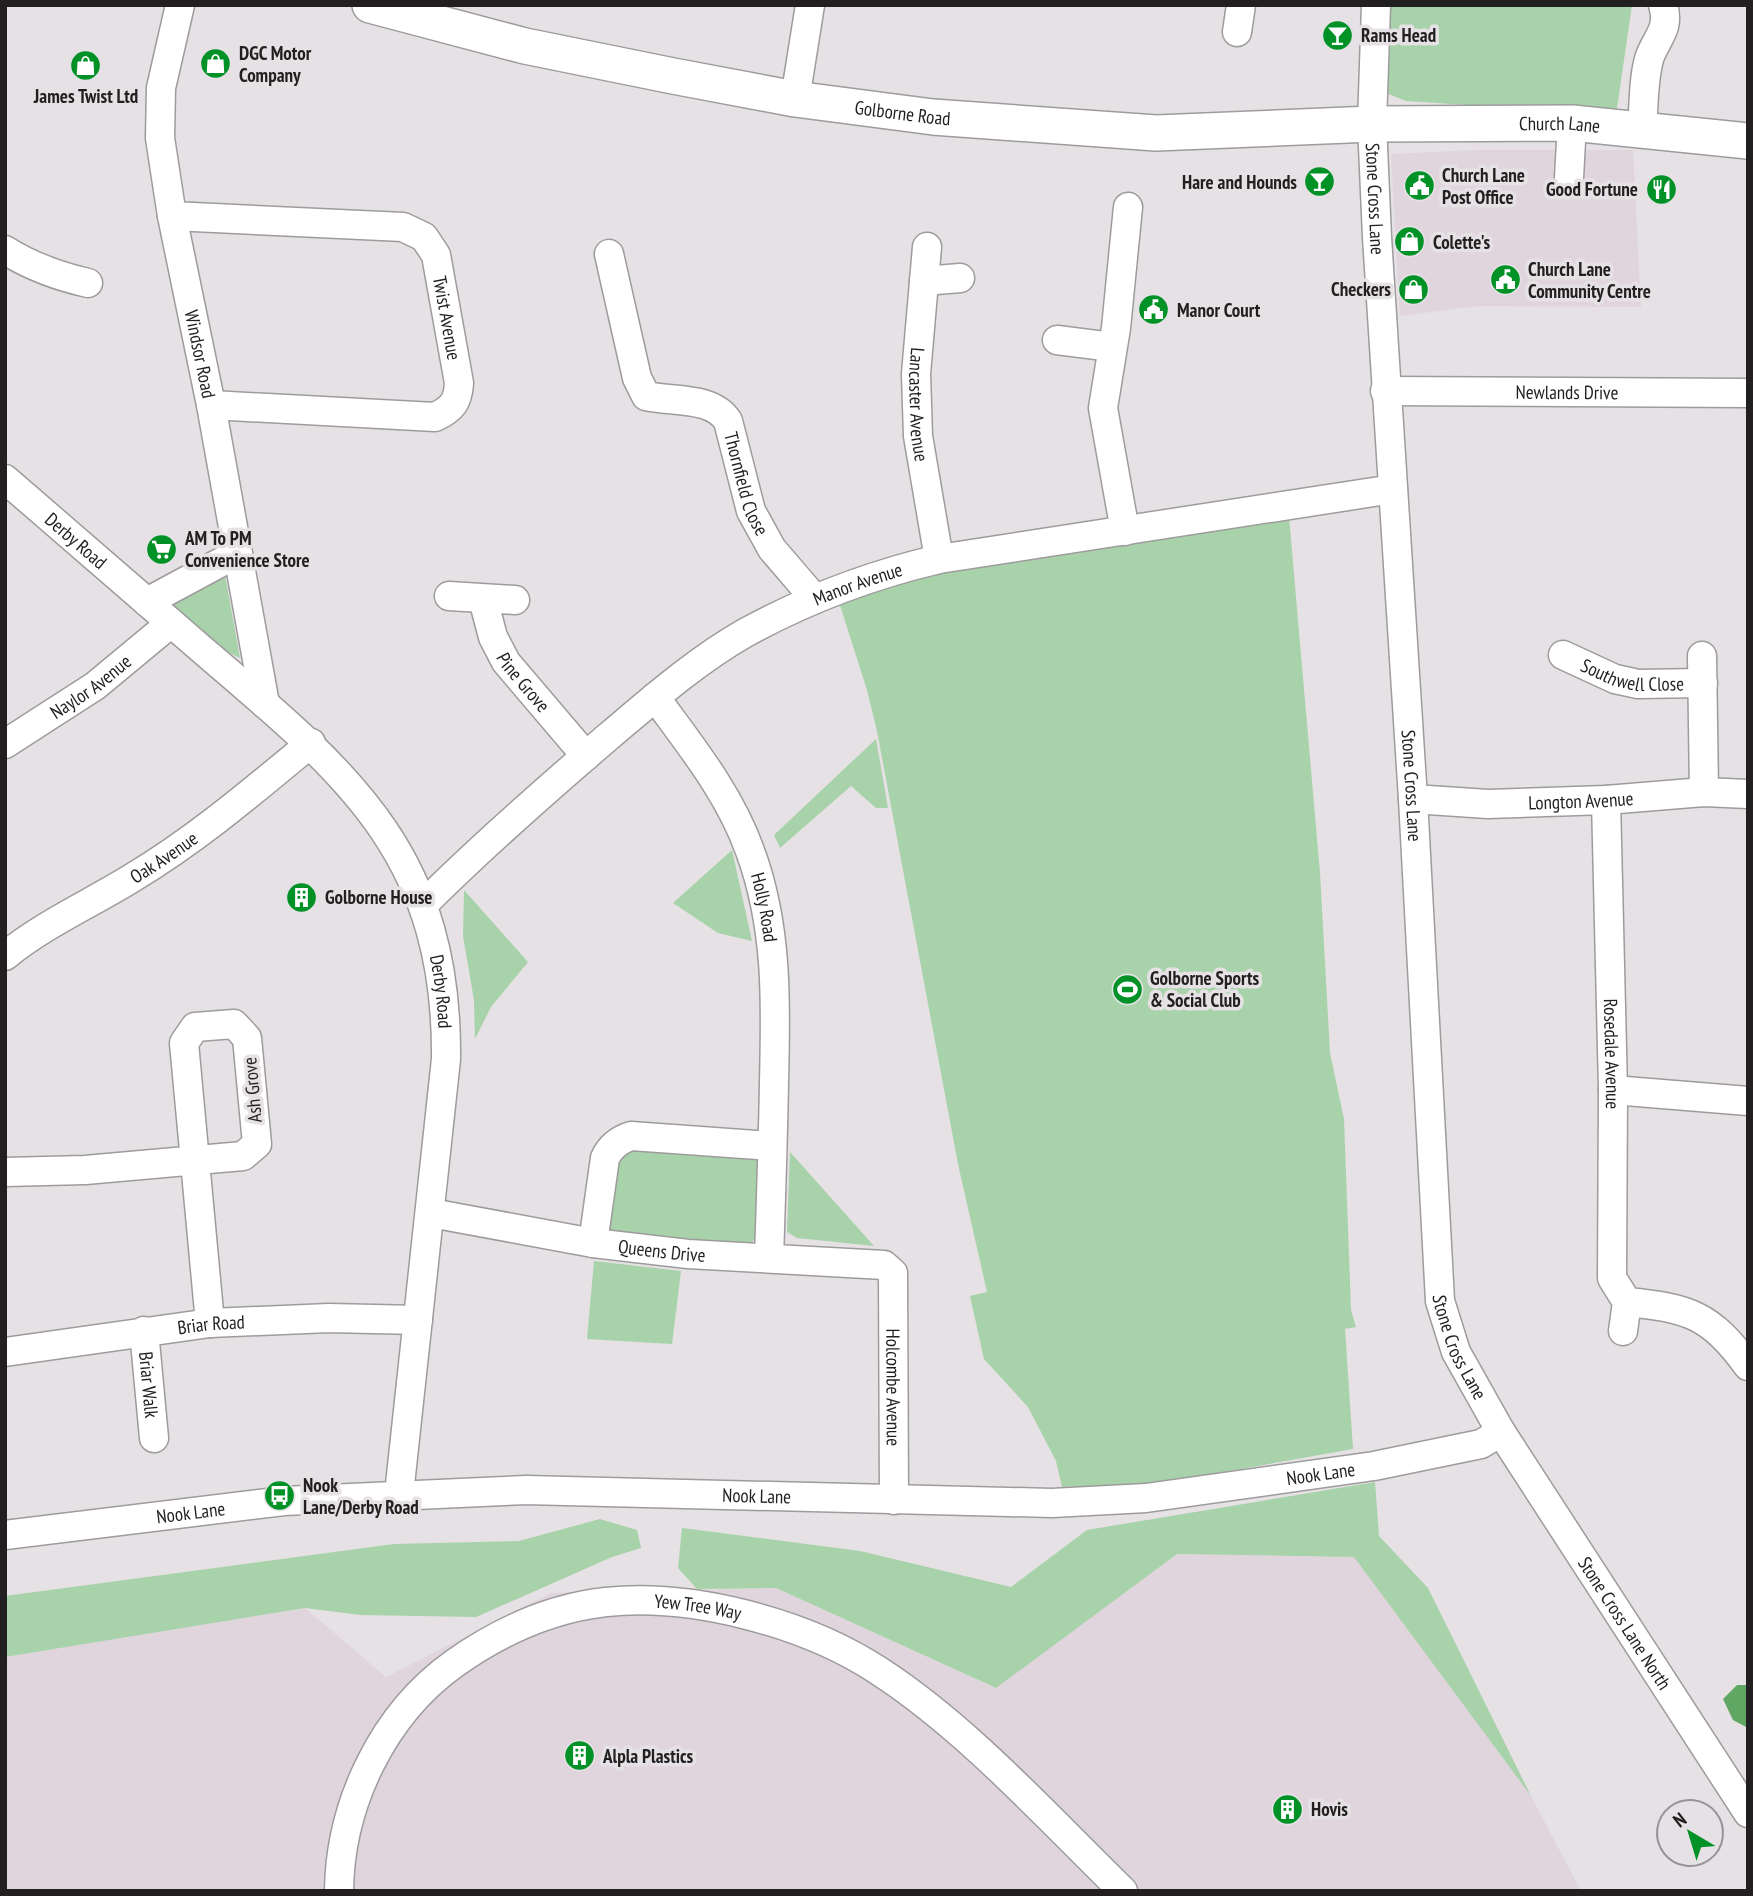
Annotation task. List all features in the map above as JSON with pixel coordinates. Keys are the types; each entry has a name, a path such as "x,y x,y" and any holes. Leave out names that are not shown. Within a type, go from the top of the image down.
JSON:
{"main road":[{"name":"Golborne Road","path":"370,5 551,51 795,99 933,117 1156,133 1372,124"},
{"name":"Church Lane","path":"1372,124 1572,122 1748,141"}],"street":[{"name":"Windsor Road","path":"180,5 159,111 172,216 211,405 265,704"},
{"path":"795,99 810,5"},
{"name":"Stone Cross Lane","path":"1376,5 1372,124 1385,391 1413,799 1440,1301 1456,1352 1501,1432"},
{"path":"1642,128 1650,57 1663,36 1667,21 1663,5"},
{"path":"1569,178 1572,122"},
{"path":"1125,531 1103,408 1128,207"},
{"name":"Twist Avenue","path":"172,216 403,227 424,237 436,255 459,383 458,399 448,411 436,417 211,405"},
{"name":"Lancaster Avenue","path":"927,247 916,374 918,436 939,559"},
{"path":"5,250 25,263 56,276 88,283"},
{"name":"Thornfield Close","path":"609,254 637,378 646,396 711,404 722,410 728,421 756,520 772,548 815,599"},
{"path":"924,281 960,278"},
{"path":"1057,340 1112,347"},
{"name":"Newlands Drive","path":"1385,391 1748,393"},
{"name":"Derby Road","path":"5,479 311,743 370,808 407,868 424,904 445,997 446,1025 431,1213 399,1494"},
{"name":"Manor Avenue","path":"424,904 586,756 656,697 745,634 815,599 889,571 939,559 1393,489"},
{"path":"148,601 238,553"},
{"path":"449,596 514,600"},
{"name":"Pine Grove","path":"483,599 493,637 506,662 586,756"},
{"name":"Naylor Avenue","path":"12,732 94,686 171,622"},
{"name":"Southwell Close","path":"1563,655 1615,679 1638,684 1703,669 1704,792"},
{"name":"Holly Road","path":"656,697 712,778 741,828 757,872 773,949 776,990 769,1258"},
{"name":"Oak Avenue","path":"5,956 33,935 132,878 215,823 311,743"},
{"name":"Longton Avenue","path":"1413,799 1488,804 1606,800 1704,792 1748,794"},
{"name":"Rosedale Avenue","path":"1606,800 1613,1090 1612,1278 1627,1302"},
{"name":"Ash Grove","path":"194,1161 243,1156 257,1144 247,1038 234,1024 195,1027 184,1043 194,1161 210,1323"},
{"path":"1613,1090 1748,1101"},
{"path":"593,1243 605,1158 609,1150 624,1138 631,1136 772,1146"},
{"path":"5,1172 85,1170 194,1161"},
{"name":"Queens Drive","path":"431,1213 593,1243 688,1254 884,1265 893,1273"},
{"name":"Holcombe Avenue","path":"893,1273 894,1500"},
{"path":"1623,1331 1627,1302 1670,1305 1692,1314 1716,1329 1748,1366"},
{"name":"Briar Road","path":"5,1352 210,1323 329,1318 418,1320"},
{"name":"Briar Walk","path":"144,1331 154,1438"},
{"name":"Nook Lane","path":"5,1535 284,1501 526,1489 1052,1503 1146,1498 1374,1466 1481,1444 1501,1432"},
{"name":"Stone Cross Lane North","path":"1501,1432 1738,1775 1748,1813"},
{"name":"Yew Tree Way","path":"338,1891 347,1826 358,1788 381,1744 405,1711 446,1670 486,1642 546,1615 605,1602 656,1601 775,1623 829,1644 878,1670 926,1705 967,1740 1122,1891"}],"shaded area":[{"path":"1385,5 1632,5 1616,115 1406,101 1386,93"},
{"path":"1476,150 1633,150 1641,307 1478,306 1400,316 1391,154"},
{"name":"Golborne Sports & Social Club","path":"1289,517 1320,873 1330,1053 1344,1119 1351,1310 1356,1327 1345,1329 1353,1449 1196,1477 1128,1485 1062,1487 1056,1461 1028,1407 984,1359 970,1296 987,1292 958,1164 877,731 838,599 927,573"},
{"path":"225,575 240,658 218,647 168,606"},
{"path":"876,739 888,808 876,808 851,786 780,848 774,835"},
{"path":"732,850 752,941 718,933 673,903"},
{"path":"464,890 528,962 491,1007 475,1039 474,1000 463,936"},
{"path":"626,1146 754,1153 765,1165 759,1236 744,1249 614,1235 603,1221 611,1158"},
{"path":"790,1152 874,1246 797,1238 787,1232"},
{"path":"594,1261 681,1271 672,1344 587,1339"},
{"path":"1375,1482 1379,1536 1428,1588 1531,1796 1354,1557 1177,1554 996,1688 776,1588 697,1589 678,1568 682,1528 860,1551 1011,1587 1087,1530"},
{"path":"600,1519 637,1530 641,1548 612,1557 476,1617 361,1615 305,1608 5,1657 5,1596 394,1544 519,1541"},
{"path":"1177,1554 1355,1557 1531,1796 1581,1891 5,1891 5,1657 305,1608 386,1677 551,1593 776,1588 995,1688"},
{"path":"1737,1685 1748,1685 1748,1728 1733,1720 1723,1699"}],"place":[{"name":"Rams Head","path":"1338,35"},
{"name":"DGC Motor Company","path":"216,64"},
{"name":"James Twist Ltd","path":"86,65"},
{"name":"Hare and Hounds","path":"1320,182"},
{"name":"Church Lane Post Office","path":"1419,186"},
{"name":"Good Fortune","path":"1661,189"},
{"name":"Colette's","path":"1410,242"},
{"name":"Church Lane Community Centre","path":"1505,280"},
{"name":"Checkers","path":"1414,289"},
{"name":"Manor Court","path":"1154,310"},
{"name":"AM To PM Convenience Store","path":"162,549"},
{"name":"Golborne House","path":"302,897"},
{"name":"Golborne Sports & Social Club","path":"1127,989"},
{"name":"Nook Lane/Derby Road","path":"280,1496"},
{"name":"Alpla Plastics","path":"580,1756"},
{"name":"Hovis","path":"1288,1809"}]}
